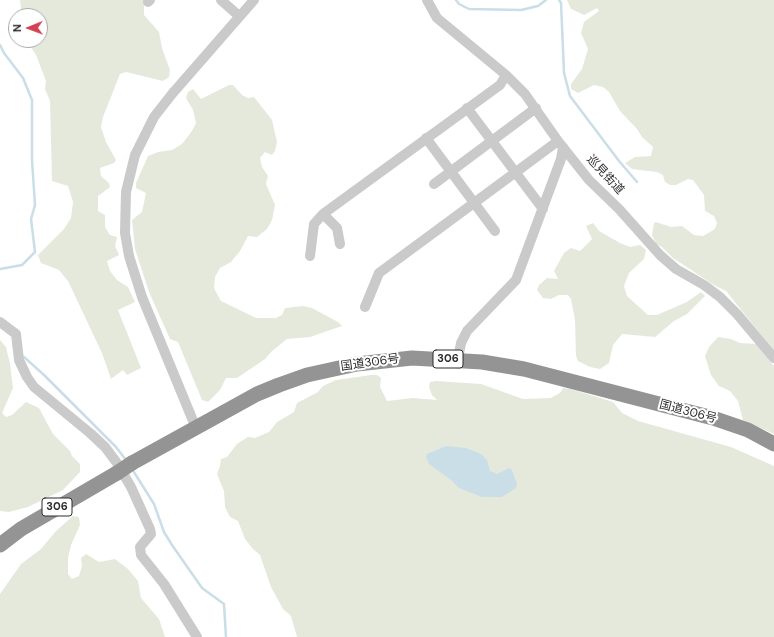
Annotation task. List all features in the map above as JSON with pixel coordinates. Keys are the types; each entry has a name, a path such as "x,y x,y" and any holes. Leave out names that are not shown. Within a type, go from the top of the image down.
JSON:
{"highway":[{"name":"国道306号","path":"0,545 21,529 132,464 257,394 279,385 325,371 357,364 396,359 458,359 524,369 713,418 748,430 774,444"}],"street":[{"path":"221,0 239,16"},
{"path":"196,428 142,297 128,256 125,233 126,192 135,155 146,129 154,117 254,0"},
{"name":"巡見街道","path":"427,0 437,18 506,75 536,108 560,144 589,180 619,209 660,255 676,269 704,285 720,297 737,314 774,358"},
{"path":"310,256 314,224 324,213 500,85 506,75"},
{"path":"467,108 543,209"},
{"path":"434,184 536,108"},
{"path":"426,138 495,231"},
{"path":"365,307 379,273 515,172 560,144"},
{"path":"458,359 461,343 467,331 516,280 543,209 560,144"},
{"path":"324,213 337,228 340,244"},
{"path":"0,322 16,334 19,360 26,377 34,387 90,433 105,447 117,463 131,487 150,529 151,534 140,547 141,555 164,584 197,637"}],"shaded area":[{"path":"20,0 147,0 144,6 144,15 159,32 162,48 170,70 169,77 163,81 126,72 120,74 103,117 101,127 106,142 116,160 114,163 100,168 101,176 109,183 110,187 98,196 98,211 105,215 105,227 110,235 117,237 115,246 119,255 107,261 110,271 117,280 128,287 135,302 118,310 141,368 127,375 123,370 111,379 102,353 68,281 59,270 41,263 38,255 64,229 71,218 73,202 68,186 52,181 50,101 45,89 46,81 36,55 31,48 48,48 48,8 21,8"},
{"path":"567,0 774,0 774,351 726,291 714,285 673,258 662,247 656,244 652,235 654,223 656,222 671,227 682,226 694,235 703,236 715,229 717,223 714,216 705,211 704,195 693,180 688,179 676,185 670,185 665,182 663,175 657,172 632,169 625,163 635,157 651,156 653,147 642,137 637,129 620,111 609,92 603,87 594,85 578,93 571,89 571,84 582,69 588,49 581,33 584,22 599,11 597,8 584,15 571,9"},
{"path":"229,85 233,85 242,95 248,98 254,97 272,120 277,142 275,151 272,155 265,152 260,158 262,167 268,176 266,184 275,205 272,220 267,229 257,237 248,236 240,251 231,262 220,268 215,277 214,288 221,301 256,318 276,318 282,315 285,308 303,306 312,308 338,322 342,326 310,337 287,339 272,351 265,359 237,378 226,378 220,390 208,402 202,400 178,342 170,339 149,292 135,249 132,220 142,212 146,193 136,188 136,183 148,156 158,152 172,150 182,144 196,123 193,110 186,98 188,92 193,89 201,99"},
{"path":"593,223 599,231 620,243 630,247 640,245 646,250 644,259 629,273 624,286 627,296 648,315 657,315 687,302 701,292 705,296 687,314 674,321 655,337 622,334 613,345 609,363 600,369 590,367 578,361 576,356 575,320 571,299 568,295 559,295 551,299 543,298 537,290 539,285 547,278 558,279 554,271 564,253 571,248 580,251 592,239 586,226"},
{"path":"718,337 731,339 740,343 757,344 774,366 774,434 743,420 738,401 730,391 719,386 711,375 705,356 709,347"},
{"path":"0,340 6,347 13,388 2,413 6,417 12,415 26,402 39,408 53,434 70,451 72,456 80,464 80,472 63,490 28,507 9,512 0,511"},
{"path":"377,375 381,378 380,387 387,401 413,398 437,400 432,395 429,387 430,382 436,381 481,384 523,399 551,398 560,393 563,388 571,389 613,402 622,413 638,421 731,447 774,466 774,637 297,637 291,616 283,609 271,587 260,555 245,539 238,521 230,517 225,507 224,491 217,474 221,459 227,457 237,444 248,437 255,438 269,432 277,422 294,412 297,403 318,392 323,386 336,380"},
{"path":"73,516 79,517 80,525 71,545 68,558 68,574 72,579 79,576 82,566 81,558 86,554 99,562 115,559 128,569 138,581 141,598 159,619 165,637 0,637 0,594 21,564 41,549 56,531"}],"water":[{"path":"446,446 466,448 481,454 487,460 490,471 497,474 509,468 512,470 517,484 516,488 502,497 482,497 459,488 451,480 429,464 426,457 427,454"}],"waterway":[{"path":"456,0 459,4 469,9 521,10 538,6 546,0"},
{"path":"559,0 561,3 564,73 570,96 619,161 637,182"},
{"path":"0,45 4,53 23,78 32,100 32,160 35,205 31,219 35,252 22,265 0,269"},
{"path":"24,357 116,447 126,460"},
{"path":"132,469 154,504 164,532 172,545 202,588 224,604 226,637"}]}
